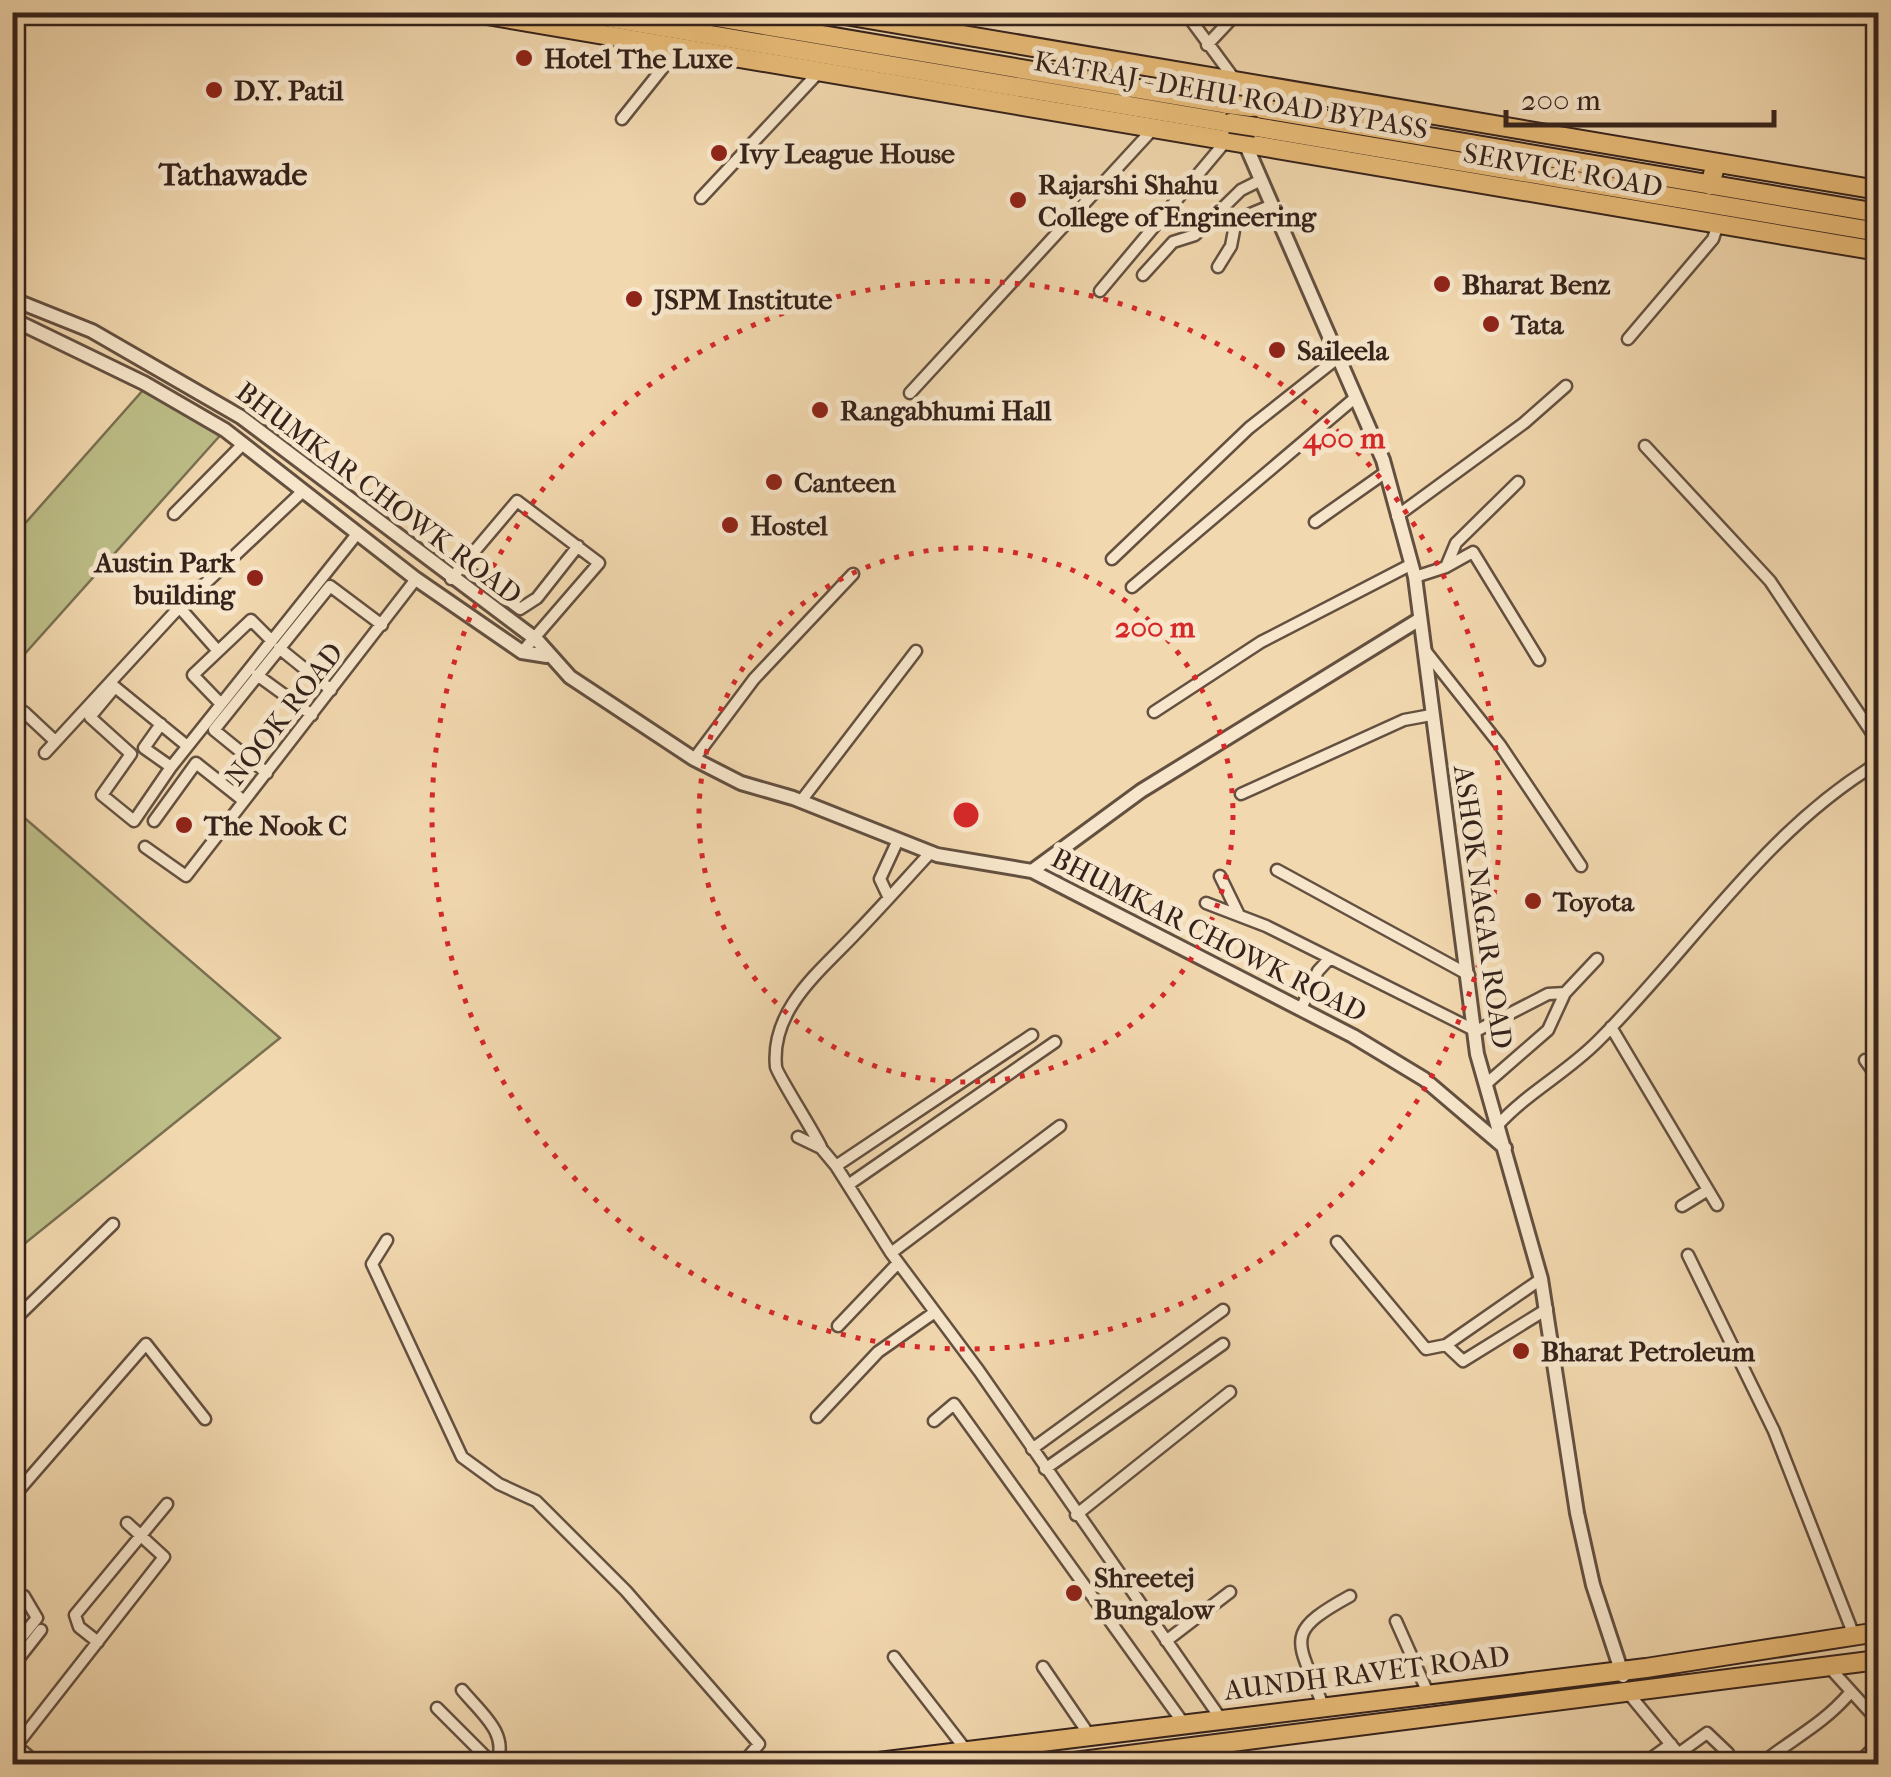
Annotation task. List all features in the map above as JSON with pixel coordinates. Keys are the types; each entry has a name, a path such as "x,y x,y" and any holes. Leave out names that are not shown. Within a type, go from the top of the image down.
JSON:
{"main road":[{"name":"SERVICE ROAD","path":"469,12 1154,128 1240,134 1878,251"},
{"name":"KATRAJ - DEHU ROAD BYPASS","path":"575,12 1240,134 1878,232"},
{"name":"KATRAJ - DEHU ROAD BYPASS","path":"688,12 1878,214"},
{"name":"SERVICE ROAD","path":"827,12 885,17 957,34 1878,190"},
{"path":"1710,185 1716,163"},
{"name":"AUNDH RAVET ROAD","path":"862,1764 1622,1670 1878,1632"},
{"name":"AUNDH RAVET ROAD","path":"1058,1764 1120,1761 1878,1660"}],"street":[{"path":"957,34 962,12"},
{"path":"1186,12 1235,81"},
{"path":"1207,45 1238,12"},
{"path":"622,119 678,48"},
{"path":"701,198 819,72"},
{"name":"ASHOK NAGAR ROAD","path":"1235,81 1240,134 1356,396 1386,472 1414,570 1431,715 1486,1084 1541,1279 1577,1513 1593,1586 1629,1694"},
{"path":"910,393 1154,128"},
{"path":"1100,292 1240,134"},
{"path":"1143,274 1173,242 1195,235 1241,190 1261,180"},
{"path":"1218,267 1231,246 1236,220 1272,205"},
{"path":"1628,339 1713,239 1718,224"},
{"name":"BHUMKAR CHOWK ROAD","path":"12,299 92,331 241,417 370,518 537,640 547,656 570,677 694,759 741,783 801,801 930,852 1032,871 1301,1009 1424,1079 1504,1148"},
{"name":"BHUMKAR CHOWK ROAD","path":"12,319 144,383 243,444 416,578 522,652 547,656"},
{"path":"1112,559 1249,428 1340,356"},
{"path":"1398,516 1524,424 1566,386"},
{"path":"1132,587 1356,396"},
{"path":"174,514 243,444"},
{"path":"1644,446 1770,581 1878,742"},
{"path":"1315,522 1386,472"},
{"path":"1446,567 1456,543 1518,482"},
{"path":"45,753 180,608 303,491"},
{"path":"452,579 517,502 598,563 537,640 522,652"},
{"path":"267,772 214,730 370,518"},
{"path":"462,566 520,609 537,598 578,546"},
{"path":"1154,712 1261,642 1414,570 1446,567 1472,552 1539,660"},
{"path":"694,759 754,679 853,574"},
{"name":"NOOK ROAD","path":"145,846 186,876 416,578"},
{"path":"186,746 114,686 90,717 130,754 102,795 134,821 220,703 330,586 382,625"},
{"path":"180,608 218,651"},
{"path":"1032,871 1141,791 1420,619"},
{"path":"220,703 194,675 251,620 331,690"},
{"path":"1424,649 1500,745 1581,866"},
{"path":"801,801 916,650"},
{"path":"257,675 312,715"},
{"path":"24,712 56,742"},
{"path":"1240,794 1404,720 1431,715"},
{"path":"160,724 144,748 170,767"},
{"path":"1498,1126 1521,1100 1572,1063 1611,1026 1757,862 1848,782 1878,763"},
{"path":"154,821 196,764 244,801"},
{"path":"889,898 880,879 898,840"},
{"path":"930,852 816,970 784,1022 776,1044 776,1071 804,1110 821,1148 894,1258 1221,1719"},
{"path":"1276,870 1470,976"},
{"path":"1220,876 1238,913"},
{"path":"1206,903 1238,913 1476,1031 1548,994 1564,992"},
{"path":"1301,1009 1318,972 1330,958"},
{"path":"1486,1084 1548,1030 1564,992 1597,959"},
{"path":"1611,1026 1716,1205"},
{"path":"836,1166 1032,1034"},
{"path":"848,1186 1055,1042"},
{"path":"1866,1060 1878,1078"},
{"path":"838,1326 894,1258 1060,1126"},
{"path":"798,1137 821,1148"},
{"path":"1682,1206 1708,1190"},
{"path":"12,1322 113,1224"},
{"path":"386,1240 372,1264 376,1277 462,1457 499,1484 536,1500 626,1591 759,1744 742,1764"},
{"path":"1337,1242 1417,1343 1432,1350 1446,1346 1541,1279"},
{"path":"1688,1255 1774,1431 1853,1633"},
{"path":"1446,1346 1464,1361 1547,1309"},
{"path":"1032,1449 1223,1310"},
{"path":"817,1416 878,1352 935,1312"},
{"path":"12,1498 146,1344 205,1419"},
{"path":"1045,1469 1223,1344"},
{"path":"1076,1515 1230,1392"},
{"path":"934,1421 954,1404 1184,1724"},
{"path":"98,1642 79,1627 75,1615 167,1504"},
{"path":"38,1764 14,1744 164,1557 127,1523"},
{"path":"1166,1641 1230,1592"},
{"path":"12,1605 24,1596 37,1618 12,1649"},
{"path":"1323,1706 1300,1646 1300,1631 1310,1619 1350,1596"},
{"path":"1396,1621 1428,1693"},
{"path":"12,1667 41,1630"},
{"path":"894,1657 966,1750"},
{"path":"1828,1666 1878,1722"},
{"path":"1043,1667 1090,1736"},
{"path":"437,1708 494,1764 502,1745 498,1733 462,1690"},
{"path":"1629,1694 1687,1764"},
{"path":"1765,1763 1820,1726 1850,1694"},
{"path":"1643,1764 1707,1733 1728,1753"},
{"path":"1856,1764 1878,1744"}],"green space":[{"path":"144,389 225,430 13,667 13,537"},
{"path":"13,808 280,1038 13,1253"}],"place":[{"name":"Hotel The Luxe","path":"524,58"},
{"name":"D.Y. Patil","path":"214,90"},
{"name":"Ivy League House","path":"719,153"},
{"name":"Rajarshi Shahu College of Engineering","path":"1018,200"},
{"name":"Bharat Benz","path":"1442,284"},
{"name":"JSPM Institute","path":"634,299"},
{"name":"Tata","path":"1491,324"},
{"name":"Saileela","path":"1277,350"},
{"name":"Rangabhumi Hall","path":"820,410"},
{"name":"Canteen","path":"774,482"},
{"name":"Hostel","path":"730,525"},
{"name":"Austin Park building","path":"255,578"},
{"name":"The Nook C","path":"184,825"},
{"name":"Toyota","path":"1533,901"},
{"name":"Bharat Petroleum","path":"1521,1351"},
{"name":"Shreetej Bungalow","path":"1074,1593"}],"district":[{"name":"Tathawade","path":"233,174"}]}
